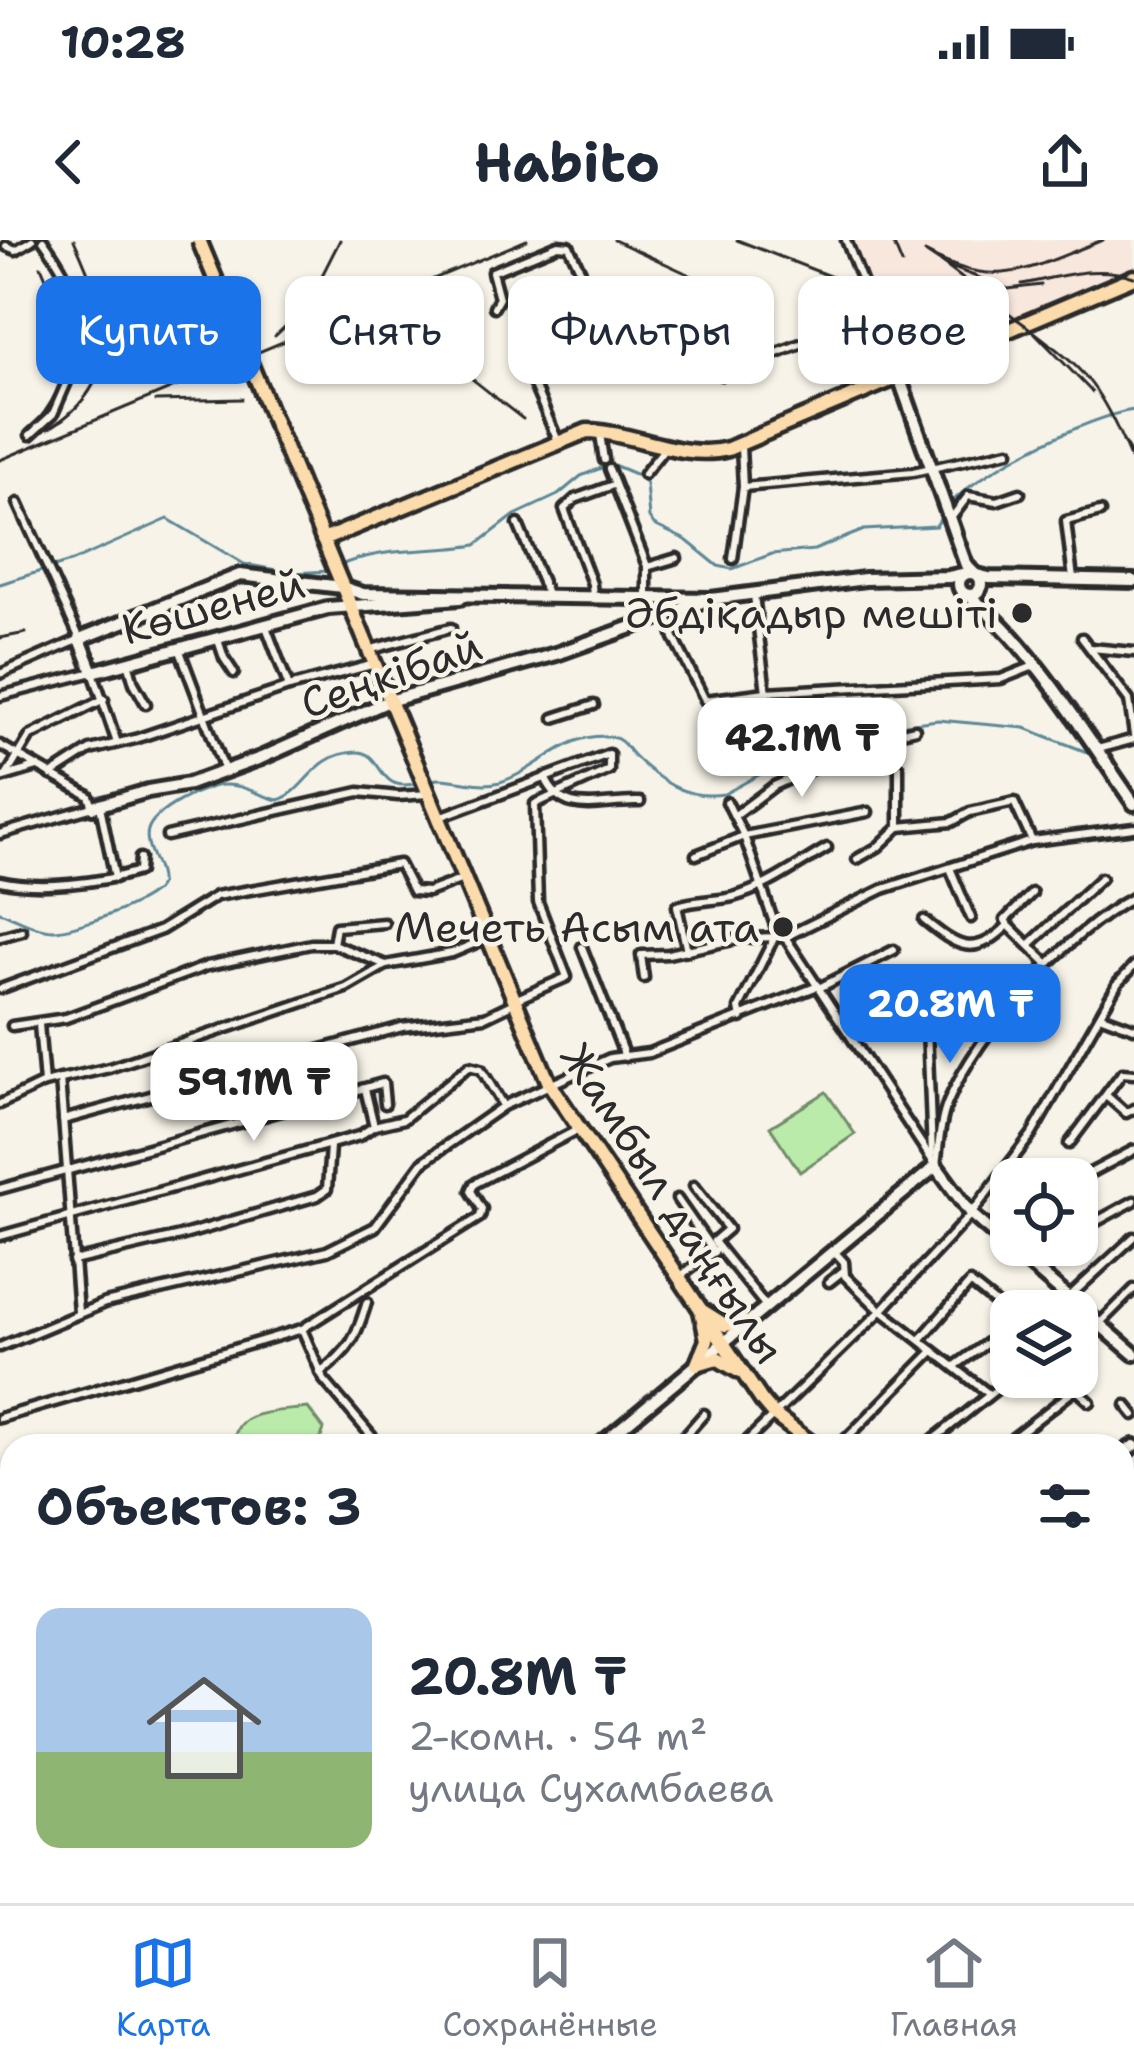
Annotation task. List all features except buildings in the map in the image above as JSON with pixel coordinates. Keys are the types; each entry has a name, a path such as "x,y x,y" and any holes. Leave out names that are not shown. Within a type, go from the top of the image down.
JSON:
{"main road":[{"name":"Жамбыл даңғылы","path":"199,240 549,1083 618,1198 679,1277 743,1375 772,1414 799,1434"},
{"path":"1009,331 1134,278"},
{"path":"323,540 587,431 710,454 882,384"},
{"path":"701,1310 725,1325 745,1322"},
{"path":"697,1364 707,1340 701,1310"},
{"path":"697,1364 717,1358 743,1375"}],"street":[{"path":"6,246 16,250 32,240"},
{"path":"30,435 53,414 82,358 78,297 43,240"},
{"path":"846,240 860,276"},
{"path":"494,307 499,298 493,272 557,245 569,246 583,276"},
{"path":"533,384 558,441"},
{"path":"902,384 952,516 970,582 1134,804"},
{"path":"600,431 606,465 647,568 647,599"},
{"path":"733,559 743,487 741,444"},
{"path":"644,474 667,445"},
{"path":"743,487 933,470 1009,452"},
{"path":"592,598 592,584 564,508 614,484"},
{"path":"952,516 968,496 997,501 1020,493"},
{"path":"18,503 80,639 117,743"},
{"path":"1073,579 1066,521 1100,512"},
{"path":"518,524 548,598"},
{"path":"647,568 677,558"},
{"path":"0,674 240,575 318,583 338,576 363,594 460,598 711,599 865,579 1134,581"},
{"path":"318,583 328,608"},
{"path":"350,605 363,594"},
{"path":"754,595 766,692 786,748 838,731"},
{"name":"Көшеней","path":"93,673 328,608 460,598"},
{"name":"Сеңкібай","path":"96,806 189,784 389,700 545,657 711,599"},
{"path":"668,615 702,698 1001,679 1034,667"},
{"path":"265,624 289,686"},
{"path":"369,650 452,628"},
{"path":"218,637 234,673"},
{"path":"1082,638 1132,699 1134,737 1095,750"},
{"path":"1091,647 1134,652"},
{"path":"179,648 225,771"},
{"path":"128,662 146,704"},
{"path":"51,775 71,759 117,743 289,686 375,664"},
{"path":"0,696 93,673"},
{"path":"3,777 35,731 104,699"},
{"path":"554,718 594,705"},
{"path":"734,817 774,786 885,736 915,729"},
{"path":"0,745 88,796 96,806 115,878"},
{"path":"63,1120 402,1028 484,1017 568,977 534,885 535,804 609,770 609,754 438,818"},
{"path":"3,777 37,766"},
{"path":"899,767 899,826"},
{"path":"545,777 552,793 572,805 640,802"},
{"path":"167,836 359,792 428,794"},
{"path":"727,802 744,836 779,937 971,1214 990,1231"},
{"path":"857,859 899,826 952,822 970,812 1014,802 1032,841"},
{"path":"0,834 96,806"},
{"path":"696,855 744,836 868,812"},
{"path":"644,978 639,955 779,937 883,889 1032,841 1134,828"},
{"path":"687,950 677,906 731,898 827,848"},
{"path":"0,881 44,887 115,878 139,871 140,858"},
{"path":"0,989 161,930 216,896 399,864 413,891 428,892 463,879"},
{"path":"950,868 971,918"},
{"path":"1029,945 1100,878"},
{"path":"1032,893 1005,920 1048,964"},
{"path":"616,1434 934,1162 949,1101 1000,1017 1048,964 1134,897"},
{"path":"1124,902 1134,910"},
{"path":"924,920 947,939 980,947 1008,925"},
{"path":"333,944 336,927 384,923"},
{"path":"0,937 22,931"},
{"path":"741,1018 739,1008 779,937"},
{"path":"0,1104 44,1083 109,1068 346,988 386,965 452,953 488,938"},
{"path":"12,1026 66,1018 207,966 311,944 333,944 386,965"},
{"path":"582,947 626,1057"},
{"path":"0,1347 78,1312 327,1251 375,1227 422,1162 503,1106 610,1058 649,1053 741,1018 894,950"},
{"path":"753,1434 882,1310 971,1214 1032,1134 1118,983 1134,966"},
{"path":"925,976 934,1162"},
{"path":"1102,1016 1134,1028"},
{"path":"39,1024 44,1083"},
{"path":"305,1056 317,1101"},
{"path":"0,1236 330,1146 374,1126 404,1119 469,1066 481,1069 503,1106"},
{"path":"1069,1144 1122,1073 1134,1074"},
{"path":"60,1079 78,1312"},
{"path":"0,1189 383,1083 386,1104"},
{"path":"364,1088 374,1126"},
{"path":"1108,1096 1126,1113 1134,1108"},
{"path":"0,1418 302,1329 480,1217 482,1209 471,1191 474,1184 579,1129"},
{"path":"73,1261 317,1196 327,1189 330,1146"},
{"path":"1098,1169 1132,1151 1134,1162"},
{"path":"694,1186 727,1226 714,1241 716,1250"},
{"path":"677,1198 765,1305"},
{"path":"1098,1221 1134,1201"},
{"path":"1077,1290 1134,1237"},
{"path":"829,1282 843,1271 844,1262 832,1249"},
{"path":"679,1277 716,1250"},
{"path":"1031,1266 1059,1290"},
{"path":"843,1271 882,1310 989,1394 940,1434"},
{"path":"921,1340 970,1283 990,1300"},
{"path":"1098,1318 1134,1289"},
{"path":"320,1373 356,1339 367,1302"},
{"path":"1098,1323 1134,1354"},
{"path":"302,1329 320,1373 370,1434"},
{"path":"955,1366 990,1341"},
{"path":"851,1434 934,1351"},
{"path":"1018,1434 1063,1398"},
{"path":"1087,1398 1090,1402"},
{"path":"1126,1405 1134,1415"},
{"path":"686,1434 704,1414"}],"shaded area":[{"path":"853,240 1134,240 1134,271 1009,325 1009,276 868,276"}],"green space":[{"path":"826,1092 855,1134 800,1172 770,1127"},
{"path":"308,1408 324,1429 322,1434 236,1434 249,1418"}],"waterway":[{"path":"951,503 986,475 1037,446 1091,422 1134,410"},
{"path":"339,566 389,553 476,545 515,515 611,464 640,476 646,484 654,525 686,540 718,566 732,569 772,554 814,550 864,530 936,526 942,516"},
{"path":"0,584 73,561 168,519 244,564 292,573 330,571"},
{"path":"849,749 899,725 938,720 1025,728 1092,754"},
{"path":"426,781 500,782 567,745 596,736 621,741 663,780 685,791 710,795 724,794 790,758 841,753"},
{"path":"1101,753 1134,744"},
{"path":"0,912 53,930 94,920 145,898 160,884 148,830 169,807 205,789 231,785 278,800 329,759 356,752 372,758 394,783 417,783"}],"railway":[{"path":"48,429 74,410 101,366 101,318 74,240"},
{"path":"275,336 306,307 340,240"},
{"path":"0,460 527,240"},
{"path":"614,240 692,276"},
{"path":"737,240 829,276"},
{"path":"892,240 902,264"},
{"path":"943,264 925,252 974,271 1015,272 1103,240"},
{"path":"1033,331 943,264 1008,289 1041,285"},
{"path":"29,430 57,391 65,351 58,310 41,266"},
{"path":"1022,284 1092,272 1134,277"},
{"path":"1092,392 1033,331 1087,379 1123,441"},
{"path":"478,384 523,419"},
{"path":"156,401 242,399"},
{"path":"1134,459 1123,441 1134,467"},
{"path":"0,638 26,633"}],"place":[{"name":"Әбдіқадыр мешіті","path":"1022,613"},
{"name":"Мечеть Асым ата","path":"783,927"}]}
